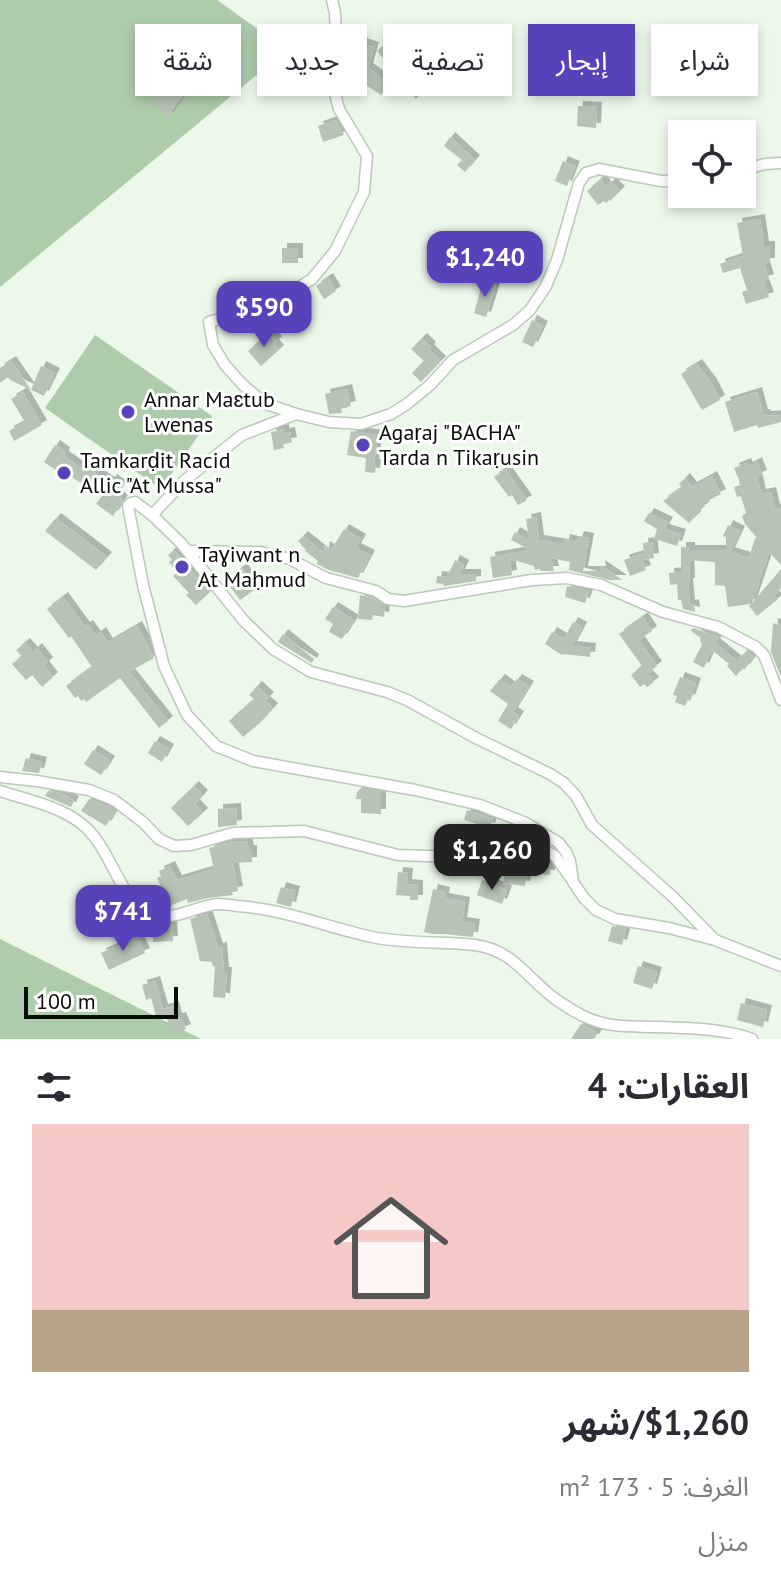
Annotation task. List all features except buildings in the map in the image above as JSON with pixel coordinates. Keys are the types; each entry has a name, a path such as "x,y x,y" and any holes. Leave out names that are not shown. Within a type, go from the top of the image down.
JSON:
{"street":[{"path":"332,0 336,37 332,82 339,109 367,156 364,192 335,251 312,279 276,302 209,322 213,345 225,365 264,403 329,422 361,424 391,414 430,385 453,360 513,325 530,310 546,286 557,260 579,183 586,173 599,169 668,181"},
{"path":"756,166 781,163"},
{"path":"152,515 184,481 242,435 296,414"},
{"path":"573,882 570,861 559,843 526,823 480,805 253,761 216,746 187,715 164,666 143,585 128,506 135,502 152,515 188,551 244,621 290,661 311,672 407,700 564,783 576,796 592,825 666,889 715,940"},
{"path":"188,551 260,552 290,559 326,578 376,591 395,601 532,580 567,578 601,585 663,612 718,627 756,647 764,655 781,700"},
{"path":"0,777 89,790 114,800 159,839 174,846 191,845 233,833 304,831 370,849 411,856 486,858 545,851 564,866 596,910 615,919 715,940 781,966"},
{"path":"0,791 60,811 78,821 92,833 127,893 146,912 166,916 218,904 248,906 374,937 497,949 513,959 553,998 591,1020 628,1027 701,1030 752,1039"}],"green space":[{"path":"0,0 217,0 257,29 257,75 241,88 241,24 135,24 135,96 231,96 0,287"},
{"name":"Annar Maɛtub Lwenas","path":"95,335 212,416 161,489 45,408"},
{"path":"0,939 201,1039 0,1039"}],"place":[{"name":"Annar Maɛtub Lwenas","path":"128,412"},
{"name":"Agaṛaj \"BACHA\" Tarda n Tikaṛusin","path":"363,445"},
{"name":"Tamkarḍit Racid Allic \"At Mussa\"","path":"64,473"},
{"name":"Taɣiwant n At Maḥmud","path":"182,567"}]}
